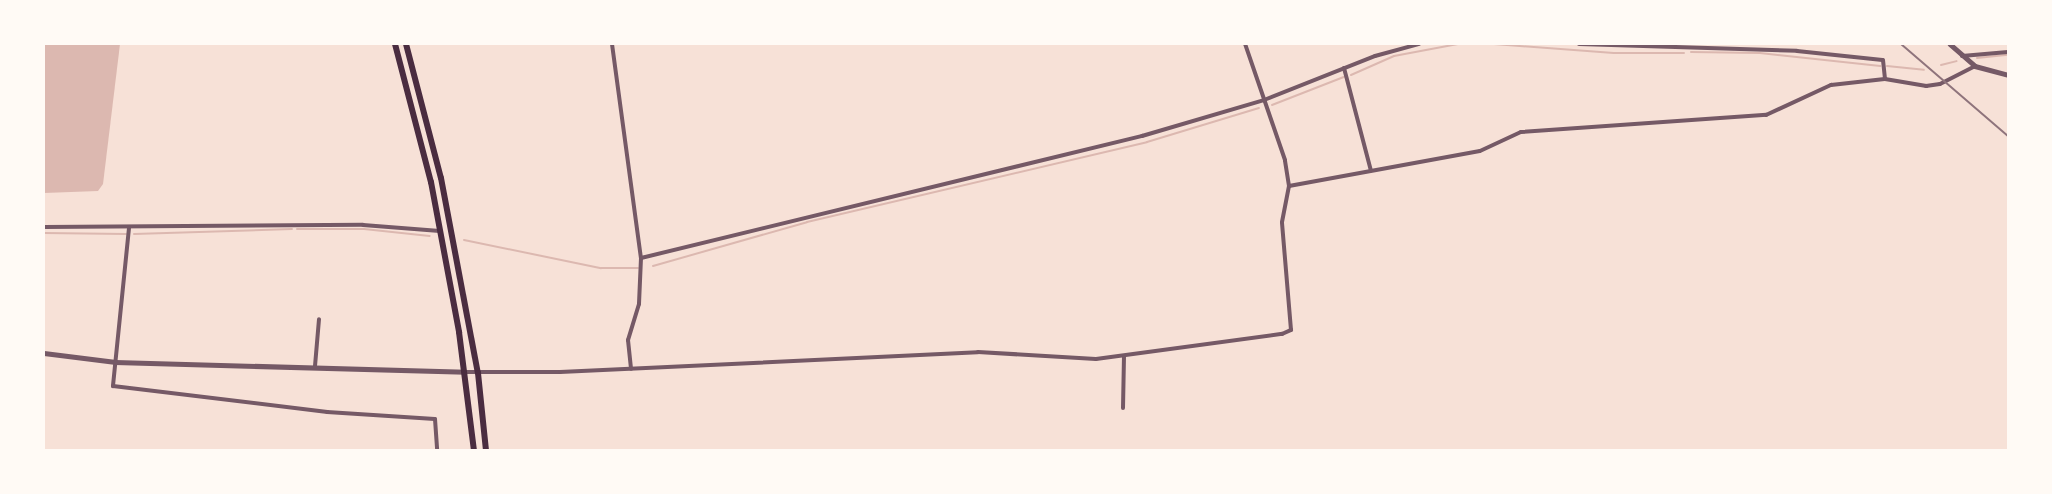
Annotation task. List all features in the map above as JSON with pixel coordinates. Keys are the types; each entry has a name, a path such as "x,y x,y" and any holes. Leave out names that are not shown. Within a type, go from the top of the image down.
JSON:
{"highway":[{"path":"395,44 440,231 465,372 474,450"},
{"path":"406,44 441,178 478,373 486,450"}],"street":[{"path":"612,44 641,258 639,304 628,340 631,369"},
{"path":"44,353 115,362 315,366 478,373 631,369 978,352 1096,359 1124,357 1291,330 1282,222 1289,186 1285,160 1245,44"},
{"path":"641,258 1142,136 1264,100 1344,68 1419,44"},
{"path":"1579,44 1797,51 1883,60 1885,79"},
{"path":"1797,44 1797,51"},
{"path":"1950,44 1975,66 2008,75"},
{"path":"1963,57 2008,52"},
{"path":"1289,186 1480,152 1521,132 1766,115 1831,85 1885,79 1934,85 1975,66"},
{"path":"1344,68 1371,171"},
{"path":"44,227 363,225 440,231"},
{"path":"129,228 113,386 327,412 435,419 437,450"},
{"path":"315,366 319,320"},
{"path":"1124,357 1124,408"}],"shaded area":[{"path":"44,44 120,44 103,184 98,191 44,193"}],"waterway":[{"path":"1351,75 1394,56 1458,44"},
{"path":"1494,44 1614,53 1684,53"},
{"path":"1691,52 1760,53 1880,66"},
{"path":"1977,58 2008,55"},
{"path":"1941,65 1957,61"},
{"path":"1887,66 1924,70"},
{"path":"1272,105 1344,77"},
{"path":"653,266 807,222 1147,142 1259,108"},
{"path":"134,234 292,229"},
{"path":"297,229 364,229 430,236"},
{"path":"44,233 126,234"},
{"path":"464,240 601,268 638,268"}],"railway":[{"path":"1901,44 2008,136"}]}
